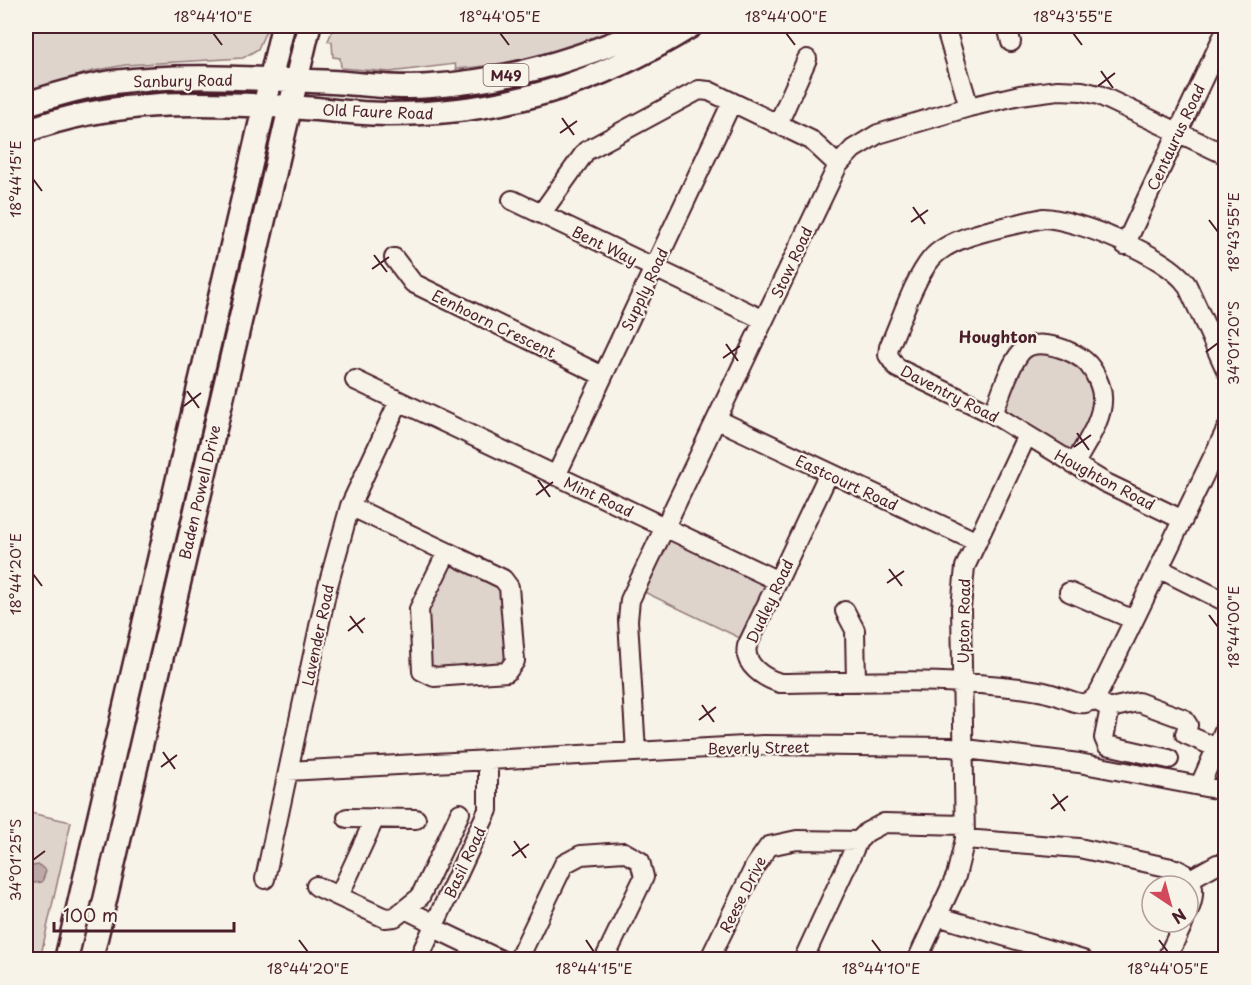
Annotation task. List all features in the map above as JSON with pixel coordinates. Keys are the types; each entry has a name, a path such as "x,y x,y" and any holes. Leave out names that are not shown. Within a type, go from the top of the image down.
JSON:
{"main road":[{"name":"Baden Powell Drive","path":"66,960 283,26"},
{"name":"Baden Powell Drive","path":"91,960 309,26"},
{"name":"Old Faure Road","path":"270,79 391,88 473,81 564,61 613,44 654,26"},
{"name":"Old Faure Road","path":"264,106 388,114 438,113 482,108 574,85 624,63 691,26"},
{"name":"Sanbury Road","path":"26,104 67,91 112,82 165,77 270,79"},
{"name":"Sanbury Road","path":"26,131 69,118 119,107 198,103 264,106"}],"street":[{"path":"945,26 969,107"},
{"name":"Centaurus Road","path":"1125,245 1226,30"},
{"path":"778,124 807,59"},
{"path":"541,214 581,155 592,146 693,91 709,91 811,140 838,165"},
{"name":"Stow Road","path":"636,752 628,610 635,589 718,420 838,165 853,149 878,134 969,107 1036,92 1082,91 1115,102 1226,155"},
{"name":"Supply Road","path":"556,476 732,102"},
{"name":"Bent Way","path":"512,200 764,320"},
{"name":"Daventry Road","path":"1027,435 993,414 897,368 891,362 889,347 930,260 954,241 1043,218 1068,221 1125,245 1173,269 1183,279 1226,370"},
{"name":"Eenhoorn Crescent","path":"394,258 412,283 603,376"},
{"path":"993,414 1018,355 1026,347 1036,343 1047,343 1085,361 1099,384 1102,406 1074,465"},
{"name":"Mint Road","path":"354,380 778,581"},
{"name":"Lavender Road","path":"265,879 327,589 350,506 399,401"},
{"name":"Eastcourt Road","path":"718,420 977,542"},
{"path":"1215,747 1107,745 1104,738 1103,704 1134,620 1226,430"},
{"name":"Houghton Road","path":"1027,435 1104,482 1183,520"},
{"name":"Upton Road","path":"917,960 956,876 965,832 962,682 965,567 1027,435"},
{"name":"Dudley Road","path":"829,473 747,646 749,662 764,676 780,683 962,682"},
{"path":"350,506 447,552 503,579 509,587 515,661 507,672 435,677 422,671 419,609 447,552"},
{"path":"1160,569 1226,602"},
{"path":"1069,592 1134,620"},
{"path":"845,611 855,630 856,682"},
{"path":"962,682 1036,690 1075,703 1138,702 1184,719 1188,725 1178,748"},
{"path":"1200,785 1226,726"},
{"name":"Beverly Street","path":"288,771 763,745 963,749 1079,763 1226,791"},
{"name":"Basil Road","path":"418,960 488,810 488,760"},
{"path":"316,886 385,918 395,917 420,897 460,813"},
{"path":"347,818 416,819"},
{"path":"339,897 375,819"},
{"path":"803,960 858,841 867,832 884,823 930,826 1079,848 1176,869 1183,874"},
{"name":"Reese Drive","path":"710,960 754,866 769,846 797,840 858,841"},
{"path":"518,960 564,864 581,855 624,852 640,861 644,877 604,960"},
{"path":"1199,874 1217,864 1226,864"},
{"path":"405,909 501,960"},
{"path":"937,916 1083,960"},
{"path":"1166,960 1178,934"}],"shaded area":[{"path":"26,26 268,26 258,49 243,58 125,65 93,71 26,91"},
{"path":"334,26 629,26 585,42 524,59 456,69 455,64 390,72 341,68 340,58 333,57 332,42 328,41"},
{"path":"1038,348 1083,365 1099,403 1072,453 1005,412 1003,408 1023,357"},
{"path":"668,539 767,585 744,640 640,590"},
{"path":"450,562 501,583 509,663 432,671 423,616"},
{"path":"26,812 71,822 40,959 26,960"},
{"path":"39,865 46,871 42,882 26,884 26,867"}],"district":[{"name":"Houghton","path":"998,336"}]}
